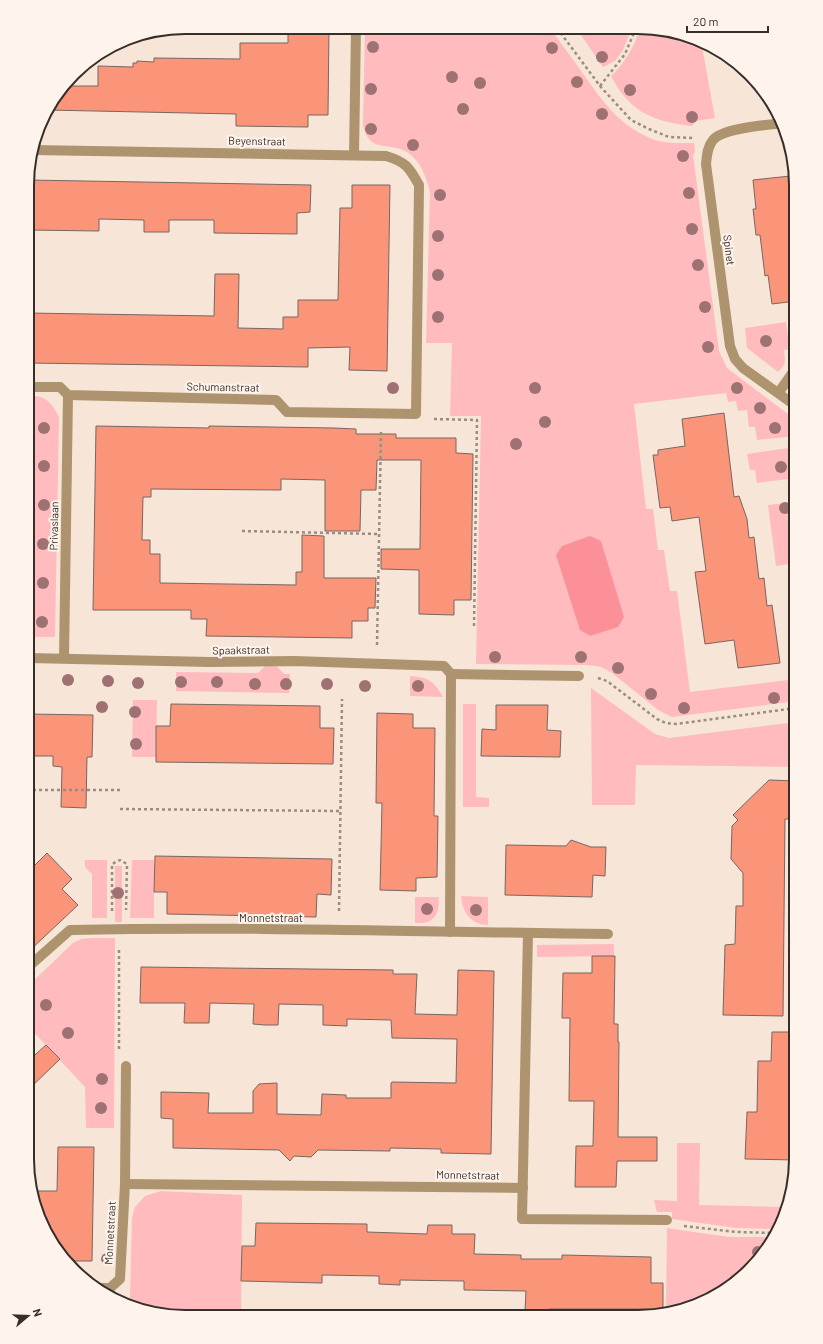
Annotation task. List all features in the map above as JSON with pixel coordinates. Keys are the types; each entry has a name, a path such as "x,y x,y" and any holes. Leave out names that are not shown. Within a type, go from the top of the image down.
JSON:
{"street":[{"path":"356,34 354,155 386,156 399,160 410,168 419,185 416,414"},
{"path":"713,139 724,133 738,129 776,124"},
{"name":"Spinet","path":"713,139 707,150 706,164 730,346 735,359 743,368 789,400"},
{"name":"Beyenstraat","path":"38,150 354,155"},
{"path":"779,392 789,378"},
{"name":"Schumanstraat","path":"34,387 60,387 68,395 276,400 287,412 416,414"},
{"name":"Privaslaan","path":"64,658 68,395"},
{"name":"Spaakstraat","path":"34,658 210,662 294,661 377,665 444,666 451,674 579,676"},
{"path":"450,932 451,674"},
{"name":"Monnetstraat","path":"34,962 70,930 338,930 608,934"},
{"path":"528,933 522,1219 667,1220"},
{"name":"Monnetstraat","path":"106,1288 110,1288 120,1279 125,1184 126,1066"},
{"name":"Monnetstraat","path":"125,1184 523,1188"}],"path":[{"path":"561,34 600,86 630,120 669,137 713,139"},
{"path":"600,86 625,54 633,34"},
{"path":"377,665 381,413"},
{"path":"416,414 421,419 477,420 474,627"},
{"path":"242,531 378,534"},
{"path":"579,676 595,677 607,681 657,719 666,723 676,724 789,709"},
{"path":"338,930 342,699"},
{"path":"34,790 120,790"},
{"path":"120,809 340,811"},
{"path":"119,929 112,921 112,864 120,860 127,864 126,921 119,929 119,1055 126,1066"},
{"path":"667,1220 674,1225 736,1232 770,1233"}],"shaded area":[{"path":"365,34 554,34 599,95 622,121 643,135 655,140 669,143 694,143 695,152 693,155 719,351 727,368 789,415 789,437 757,440 755,427 749,427 747,410 738,411 736,401 728,402 726,393 634,404 646,509 653,509 658,550 664,550 670,591 677,591 690,692 789,680 789,702 672,717 658,710 612,673 601,667 589,665 476,664 481,416 450,416 452,343 426,343 430,192 427,181 416,160 412,156 400,149 380,145 370,140 363,125"},
{"path":"580,34 630,34 623,50 615,61 603,67"},
{"path":"638,34 658,35 687,42 702,49 715,118 696,121 692,126 673,123 647,115 632,104 617,87 611,76 620,66"},
{"path":"786,322 789,349 784,350 785,362 783,367 778,372 747,348 745,328"},
{"path":"34,396 39,396 46,400 59,417 55,637 34,637"},
{"path":"789,448 789,479 757,483 755,470 750,470 747,454"},
{"path":"789,503 789,564 776,566 768,505"},
{"path":"590,536 601,541 624,617 618,627 590,636 580,630 556,555 562,546"},
{"path":"268,663 274,663 284,674 290,674 289,693 176,691 176,672 258,673"},
{"path":"410,676 421,677 430,681 437,687 443,697 410,696"},
{"path":"591,688 655,734 669,738 789,723 789,767 636,765 635,805 592,805"},
{"path":"133,700 157,700 156,757 132,757"},
{"path":"463,704 476,704 476,797 489,798 489,807 463,807"},
{"path":"85,860 107,860 107,918 92,918 92,874 85,867"},
{"path":"132,860 154,860 154,918 130,918"},
{"path":"115,866 122,866 122,922 115,922"},
{"path":"461,896 488,897 488,925 477,923 468,916 463,907"},
{"path":"415,897 439,897 437,913 431,920 422,923 415,923"},
{"path":"115,938 114,1128 86,1128 85,1087 34,1032 34,980 73,943 81,939"},
{"path":"614,944 614,956 537,957 537,945"},
{"path":"677,1143 700,1143 699,1205 781,1207 772,1229 736,1228 672,1219 672,1212 657,1212 654,1200 677,1201"},
{"path":"161,1191 242,1195 241,1310 175,1310 146,1305 127,1299 130,1299 132,1218 135,1207 145,1196"},
{"path":"667,1228 729,1237 767,1237 752,1259 738,1273 722,1285 696,1299 666,1307"}],"building":[{"path":"288,34 329,34 328,115 308,115 308,127 236,126 236,114 53,110 70,86 98,86 98,66 133,67 133,63 137,63 137,61 154,62 154,58 240,59 240,43 288,43"},
{"path":"789,176 789,302 772,304 768,275 765,276 760,235 756,235 753,209 756,209 753,180"},
{"path":"34,180 311,185 310,212 297,213 297,234 214,233 214,220 169,220 169,232 144,232 144,220 99,219 99,231 34,230"},
{"path":"352,185 390,185 387,371 349,370 350,347 308,348 308,367 34,363 34,313 214,316 215,274 239,274 238,328 283,329 283,317 298,317 298,300 338,300 340,208 352,208"},
{"path":"724,413 734,497 739,496 747,519 749,538 754,537 759,579 764,578 767,606 772,605 780,663 738,668 734,640 705,644 695,572 706,571 699,517 672,521 670,507 660,508 653,455 658,455 658,450 685,446 682,419"},
{"path":"96,426 334,428 356,429 356,434 396,434 396,438 456,438 456,453 473,454 471,600 454,600 454,615 419,614 419,570 381,569 381,549 420,549 421,460 377,460 376,490 361,490 360,531 325,531 325,480 281,479 281,490 151,489 151,497 143,497 142,540 150,540 150,554 160,554 160,583 296,585 296,572 302,572 302,535 324,536 324,578 376,578 375,608 368,608 368,621 352,621 352,638 206,636 207,619 191,619 191,610 93,610"},
{"path":"171,704 320,706 320,728 334,728 333,764 156,762 156,726 170,726"},
{"path":"496,705 548,705 547,730 561,731 560,757 481,756 482,729 496,730"},
{"path":"377,713 413,714 413,728 435,728 434,816 438,816 437,877 416,878 416,891 380,890 382,803 376,803"},
{"path":"34,714 93,715 92,757 87,757 86,808 61,807 62,767 53,766 53,756 34,756"},
{"path":"769,780 789,781 789,819 785,819 783,1016 723,1015 725,945 735,944 736,906 743,906 743,873 731,859 732,826 738,820 733,815"},
{"path":"571,840 591,847 606,847 605,876 593,875 592,897 505,895 506,845 566,846"},
{"path":"47,853 72,879 62,889 78,905 34,946 34,866"},
{"path":"155,856 332,859 331,895 317,894 316,917 167,914 167,892 154,892"},
{"path":"592,956 615,956 614,1024 618,1024 619,1042 618,1137 657,1137 657,1161 617,1161 616,1187 575,1187 576,1146 593,1146 594,1101 569,1101 570,1018 562,1018 563,973 592,973"},
{"path":"141,967 393,970 393,974 417,974 415,1014 457,1015 458,970 494,971 491,1154 441,1153 441,1149 390,1148 390,1151 318,1150 311,1157 294,1156 290,1161 279,1150 173,1148 173,1119 161,1118 161,1092 209,1093 208,1113 253,1113 253,1091 259,1084 277,1083 277,1114 321,1115 322,1094 346,1095 346,1098 391,1098 392,1082 456,1083 457,1039 392,1038 391,1020 347,1019 347,1026 323,1025 323,1005 279,1004 278,1025 265,1025 253,1024 254,1004 210,1003 209,1023 184,1023 185,1003 140,1003"},
{"path":"772,1032 789,1032 789,1160 745,1159 747,1112 757,1112 758,1061 771,1061"},
{"path":"46,1045 60,1059 34,1084 34,1056"},
{"path":"58,1147 94,1147 92,1261 73,1261 59,1243 45,1217 38,1191 57,1191"},
{"path":"256,1223 367,1224 367,1232 427,1234 428,1225 452,1225 452,1234 475,1234 474,1254 521,1255 521,1259 562,1259 562,1255 651,1257 651,1283 663,1283 663,1308 525,1310 526,1291 464,1290 464,1281 400,1280 400,1285 379,1284 379,1276 322,1275 322,1283 241,1281 242,1246 255,1246"}]}
